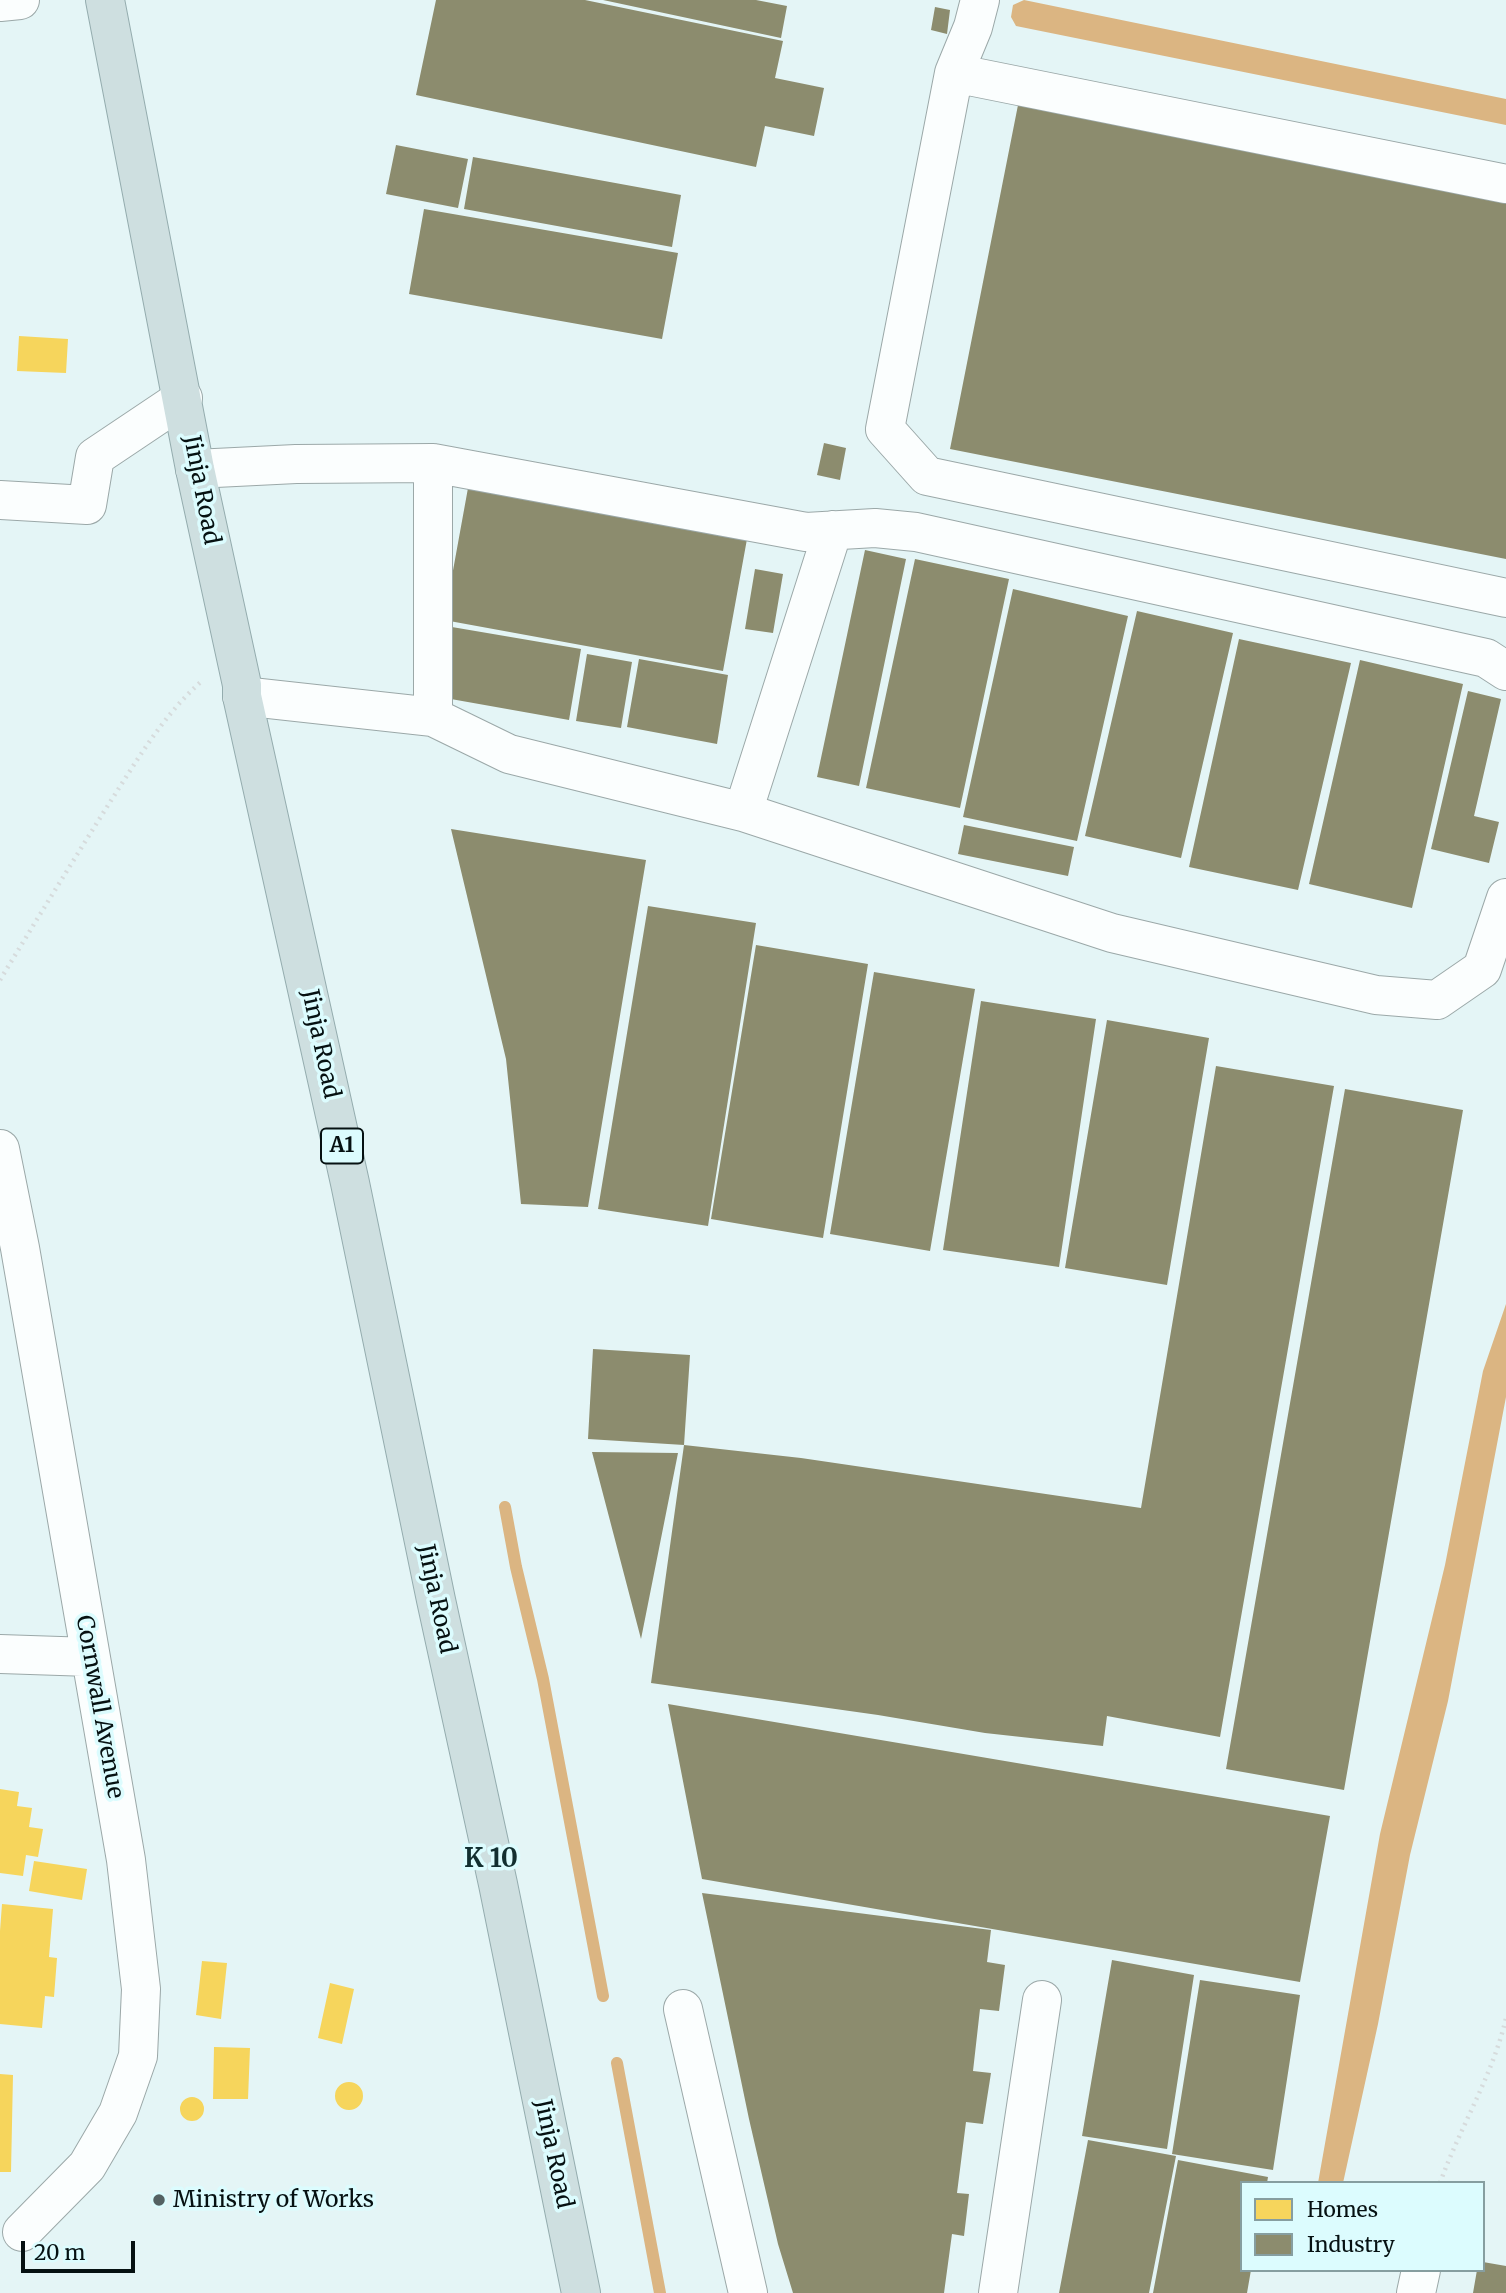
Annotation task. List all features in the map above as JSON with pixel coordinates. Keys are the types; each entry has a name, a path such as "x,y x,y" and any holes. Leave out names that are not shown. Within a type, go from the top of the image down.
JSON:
{"highway":[{"name":"Jinja Road","path":"105,0 195,469 242,685 242,696 350,1183 581,2293"}],"street":[{"path":"0,2 20,0"},
{"path":"980,0 973,27 954,74 884,429 927,476 1506,598"},
{"path":"954,74 1506,184"},
{"path":"0,500 87,505 94,457 183,398"},
{"path":"433,463 433,717"},
{"path":"195,469 296,464 433,463 806,532 875,528 916,532 1486,658 1506,671"},
{"path":"916,532 927,476"},
{"path":"743,812 833,530"},
{"path":"242,696 433,717 509,754 743,812 1112,933 1376,995 1437,1000 1482,969 1506,898"},
{"name":"Cornwall Avenue","path":"0,1149 20,1248 126,1860 141,1989 138,2056 118,2113 87,2166 22,2232"},
{"path":"0,1654 90,1657"},
{"path":"998,2293 1042,2000"},
{"path":"683,2009 748,2293"},
{"path":"1416,2293 1421,2272"}],"path":[{"path":"0,981 138,759 182,699 235,652"},
{"path":"1441,2181 1451,2151 1478,2094 1506,2018"}],"shaded area":[{"path":"1024,0 1506,99 1506,125 1016,26 1011,17 1013,5"},
{"path":"1506,1304 1506,1397 1448,1701 1410,1855 1378,2024 1343,2181 1318,2181 1380,1834 1445,1565 1483,1371"}],"building: Homes":[{"path":"19,336 68,339 66,373 17,371"},
{"path":"0,1789 19,1792 17,1806 32,1808 29,1827 43,1829 38,1857 26,1855 23,1876 0,1873"},
{"path":"34,1861 87,1869 82,1900 29,1891"},
{"path":"2,1904 53,1909 49,1957 57,1958 54,1997 45,1996 42,2028 0,2024"},
{"path":"202,1961 227,1963 221,2019 196,2015"},
{"path":"330,1983 354,1989 342,2044 318,2038"},
{"path":"214,2047 250,2048 248,2099 213,2099"},
{"path":"0,2074 13,2075 11,2172 0,2172"},
{"path":"349,2082 359,2086 363,2096 359,2106 349,2110 339,2106 335,2096 339,2086"},
{"path":"187,2097 197,2097 204,2104 204,2114 197,2121 187,2121 180,2114 180,2104"}],"building: Industry":[{"path":"436,0 585,0 783,41 775,78 824,88 814,136 765,126 756,167 416,95"},
{"path":"603,0 756,0 787,6 781,38"},
{"path":"935,7 950,10 947,34 931,30"},
{"path":"1018,105 1506,203 1506,559 950,449"},
{"path":"396,145 468,159 458,208 386,194"},
{"path":"473,157 681,195 672,247 464,209"},
{"path":"424,209 678,253 662,339 409,294"},
{"path":"824,443 846,448 840,480 817,475"},
{"path":"468,488 747,539 723,671 444,620"},
{"path":"865,550 906,559 859,786 817,777"},
{"path":"915,559 1009,579 960,808 866,788"},
{"path":"755,569 783,574 773,633 745,629"},
{"path":"1013,589 1128,616 1077,841 963,817"},
{"path":"1137,611 1233,633 1181,858 1085,836"},
{"path":"446,626 581,649 569,720 434,696"},
{"path":"1239,639 1351,663 1298,890 1189,867"},
{"path":"587,654 632,662 621,728 576,721"},
{"path":"639,659 728,675 717,744 627,727"},
{"path":"1360,660 1463,684 1412,908 1309,884"},
{"path":"1468,691 1501,699 1474,816 1499,822 1489,863 1431,849"},
{"path":"964,825 1074,847 1068,876 958,854"},
{"path":"451,829 646,860 588,1207 521,1204 506,1059"},
{"path":"648,906 756,923 708,1226 598,1209"},
{"path":"756,945 868,964 823,1238 711,1219"},
{"path":"874,972 975,989 930,1251 830,1234"},
{"path":"981,1001 1096,1019 1059,1267 943,1250"},
{"path":"1107,1020 1209,1038 1167,1285 1065,1268"},
{"path":"1216,1066 1334,1086 1220,1737 1107,1716 1103,1746 985,1733 651,1683 684,1445 801,1458 1141,1508"},
{"path":"1345,1089 1463,1110 1344,1790 1226,1769"},
{"path":"593,1349 690,1355 684,1445 588,1439"},
{"path":"592,1452 678,1453 641,1639"},
{"path":"668,1704 1330,1816 1300,1982 702,1879"},
{"path":"702,1893 991,1930 987,1962 1005,1965 999,2011 980,2009 973,2071 991,2073 983,2124 966,2122 957,2193 969,2194 964,2236 952,2234 944,2293 793,2293 778,2244 749,2119"},
{"path":"1112,1960 1194,1975 1167,2149 1082,2136"},
{"path":"1200,1980 1300,1995 1273,2170 1172,2154"},
{"path":"1088,2140 1176,2156 1149,2293 1059,2293"},
{"path":"1178,2160 1268,2177 1267,2181 1240,2181 1240,2272 1251,2272 1247,2293 1153,2293"},
{"path":"1485,2262 1506,2266 1506,2293 1473,2293 1477,2272 1485,2272"}],"waterway":[{"path":"505,1507 516,1567 543,1679 603,1996"},
{"path":"617,2063 660,2293"}],"place":[{"name":"Ministry of Works","path":"159,2200"}],"district":[{"name":"K 10","path":"491,1860"}]}
